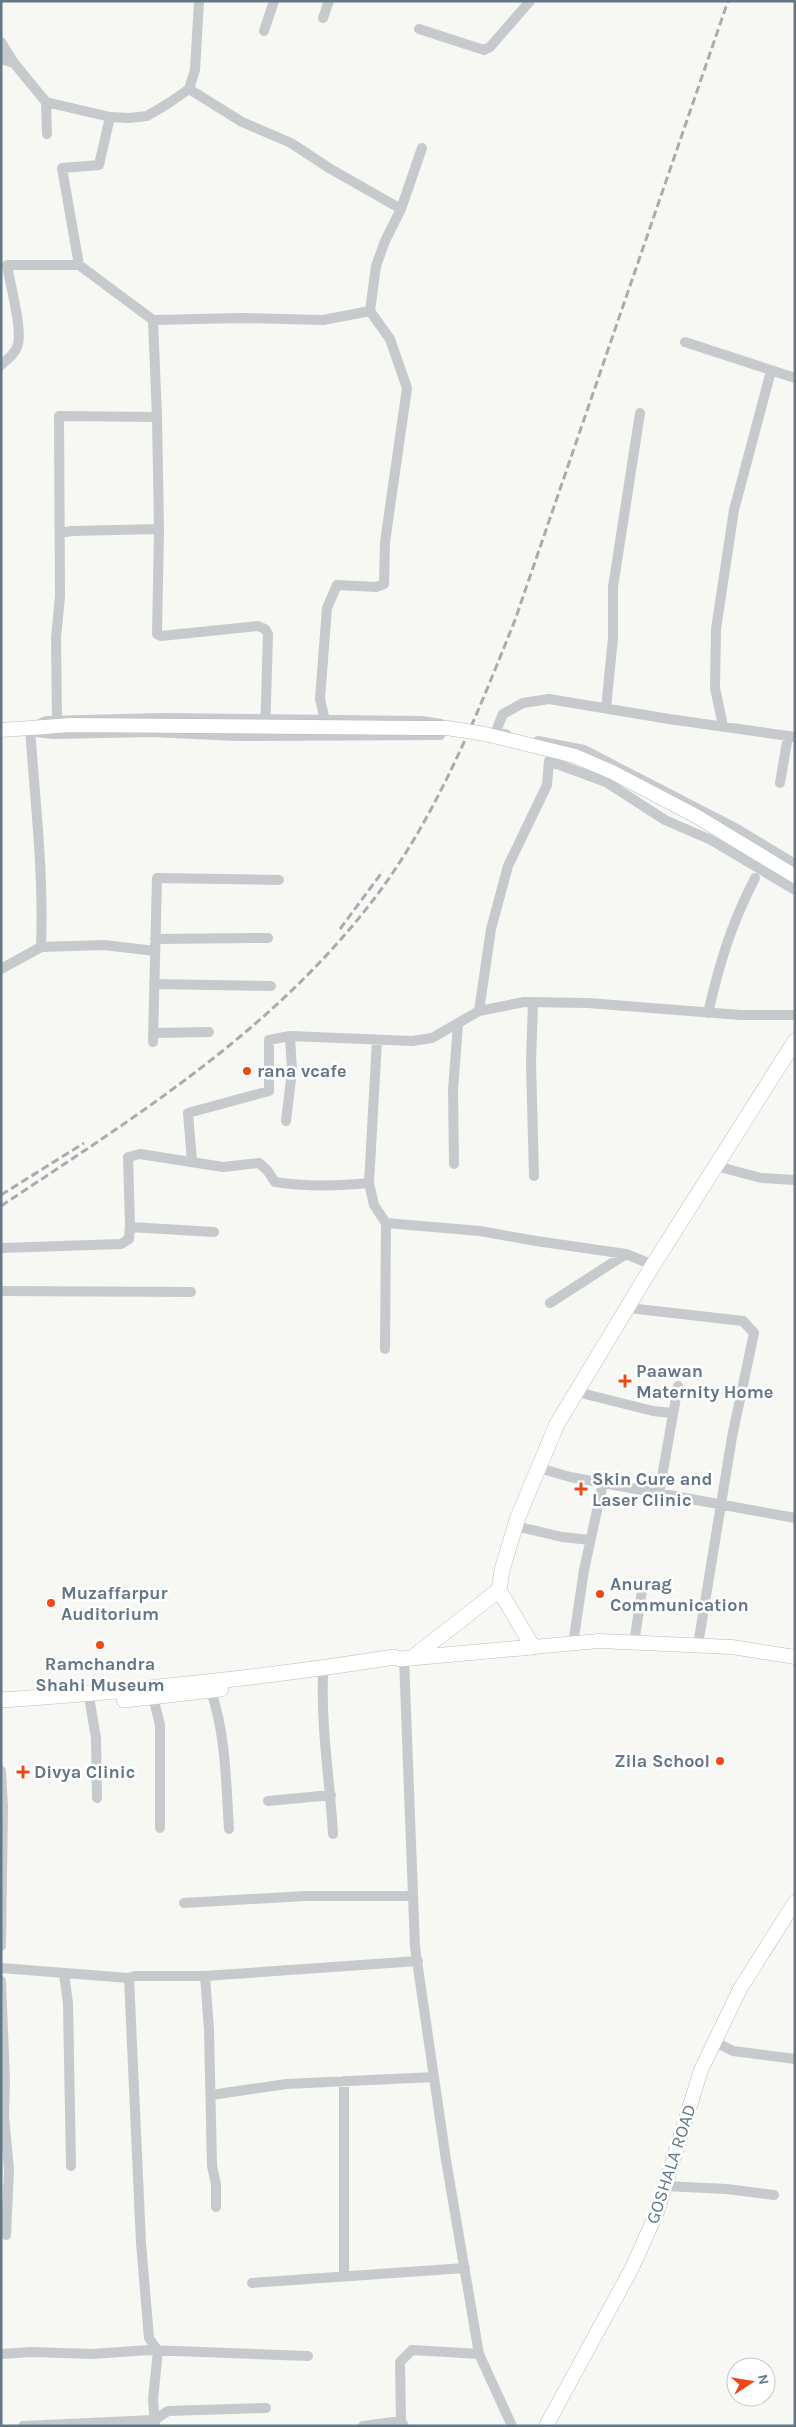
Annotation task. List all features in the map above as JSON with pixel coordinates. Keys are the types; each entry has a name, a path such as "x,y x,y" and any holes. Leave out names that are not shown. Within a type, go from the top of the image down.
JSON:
{"main road":[{"path":"1,730 30,728 51,723 70,725 447,728 485,734 575,756 612,772 732,836 795,876"},
{"path":"533,1647 499,1590 502,1570 515,1526 557,1424 629,1308 653,1265 795,1041"},
{"path":"1,1710 153,1698 397,1665 499,1590"},
{"path":"1,1700 83,1694 344,1665 394,1657 405,1659 599,1641 732,1647 795,1657"},
{"name":"GOSHALA ROAD","path":"546,2426 632,2268 657,2212 701,2070 740,1989 795,1902"}],"street":[{"path":"1,42 14,63 46,102 110,117 148,116 189,88 195,70 199,1"},
{"path":"264,31 274,1"},
{"path":"323,18 329,1"},
{"path":"418,29 484,50 490,47 530,1"},
{"path":"1,59 14,63"},
{"path":"189,88 242,122 292,143 329,168 401,209"},
{"path":"46,102 47,134"},
{"path":"79,265 62,168 99,165 110,117"},
{"path":"328,736 320,699 327,608 337,585 376,587 384,584 385,542 407,388 390,338 370,311 376,266 385,241 401,209 422,148"},
{"path":"1,365 12,355 18,343 17,321 7,265 79,265 152,320 241,318 324,320 370,311"},
{"path":"152,320 159,529 157,634 161,636 258,626 265,629 268,634 265,736"},
{"path":"686,342 728,354 771,371 795,378"},
{"path":"723,726 715,688 716,629 734,510 771,371"},
{"path":"606,708 613,638 613,587 640,413"},
{"path":"30,728 36,732 53,734 152,732 265,736 440,735 441,724 421,721 160,718 51,723 60,596 60,416 156,417"},
{"path":"60,533 72,531 159,529"},
{"path":"780,783 791,736 549,699 523,703 503,714 496,732 584,750 737,829 795,864"},
{"path":"30,728 40,861 41,947"},
{"path":"479,1011 491,929 508,866 547,785 549,761 606,782 665,820 712,840 795,890"},
{"path":"209,1032 153,1037 157,878 278,880"},
{"path":"708,1013 720,960 738,912 756,878"},
{"path":"156,939 268,938"},
{"path":"1,969 41,947 104,946 155,951"},
{"path":"154,984 271,986"},
{"path":"533,1002 531,1064 534,1176"},
{"path":"192,1161 188,1113 270,1092 269,1040 290,1036 412,1041 432,1038 479,1011 533,1002 588,1003 740,1015 795,1015"},
{"path":"454,1164 454,1090 458,1024"},
{"path":"286,1121 292,1071 290,1036"},
{"path":"377,1040 369,1183 374,1206 386,1223 385,1349"},
{"path":"1,1248 121,1244 128,1239 130,1227 128,1158 140,1154 223,1167 259,1163 267,1170 275,1182 344,1185 369,1183"},
{"path":"716,1166 760,1178 795,1180"},
{"path":"386,1223 480,1231 536,1242 626,1254 653,1265"},
{"path":"130,1227 214,1232"},
{"path":"550,1303 626,1254"},
{"path":"1,1291 191,1292"},
{"path":"629,1308 743,1321 754,1333 720,1503 698,1645"},
{"path":"659,1494 678,1386"},
{"path":"577,1392 653,1411 672,1413"},
{"path":"538,1468 659,1494 720,1503 795,1518"},
{"path":"572,1644 590,1540 603,1483"},
{"path":"515,1526 562,1537 590,1540"},
{"path":"634,1643 643,1584"},
{"path":"405,1659 414,1946 418,1961 434,2077 479,2354 512,2426"},
{"path":"322,1676 322,1712 331,1795 333,1834"},
{"path":"212,1691 216,1705 226,1776 229,1829"},
{"path":"153,1698 160,1725 160,1828"},
{"path":"90,1703 96,1738 96,1798"},
{"path":"1,1770 3,1807 1,1946"},
{"path":"268,1801 331,1795"},
{"path":"184,1902 305,1896 412,1896"},
{"path":"1,1968 129,1978 135,1976 205,1976 418,1961"},
{"path":"64,1974 68,2002 72,2166"},
{"path":"205,1976 210,2030 212,2166 216,2184 216,2207"},
{"path":"129,1978 141,2242 149,2338 158,2351 153,2399 154,2423"},
{"path":"1,1981 5,2080 4,2116 8,2170 6,2235"},
{"path":"715,2042 733,2051 795,2059"},
{"path":"211,2095 286,2084 434,2077"},
{"path":"344,2081 344,2275"},
{"path":"665,2186 726,2189 774,2195"},
{"path":"252,2283 344,2275 353,2276 465,2268"},
{"path":"363,2426 403,2423 400,2362 412,2350 479,2354"},
{"path":"1,2354 32,2352 92,2354 158,2351 308,2356"},
{"path":"23,2426 154,2423 168,2411 266,2408"}],"railway":[{"path":"1,1206 153,1104 248,1030 292,990 335,946 374,899 397,867 417,834 454,764 515,620 728,1"},
{"path":"340,929 383,871"},
{"path":"1,1195 84,1143"}],"place":[{"name":"rana vcafe","path":"247,1071"},
{"name":"Paawan Maternity Home","path":"625,1381"},
{"name":"Skin Cure and Laser Clinic","path":"581,1489"},
{"name":"Anurag Communication","path":"600,1594"},
{"name":"Muzaffarpur Auditorium","path":"51,1603"},
{"name":"Ramchandra Shahi Museum","path":"100,1645"},
{"name":"Zila School","path":"720,1761"},
{"name":"Divya Clinic","path":"23,1772"}]}
